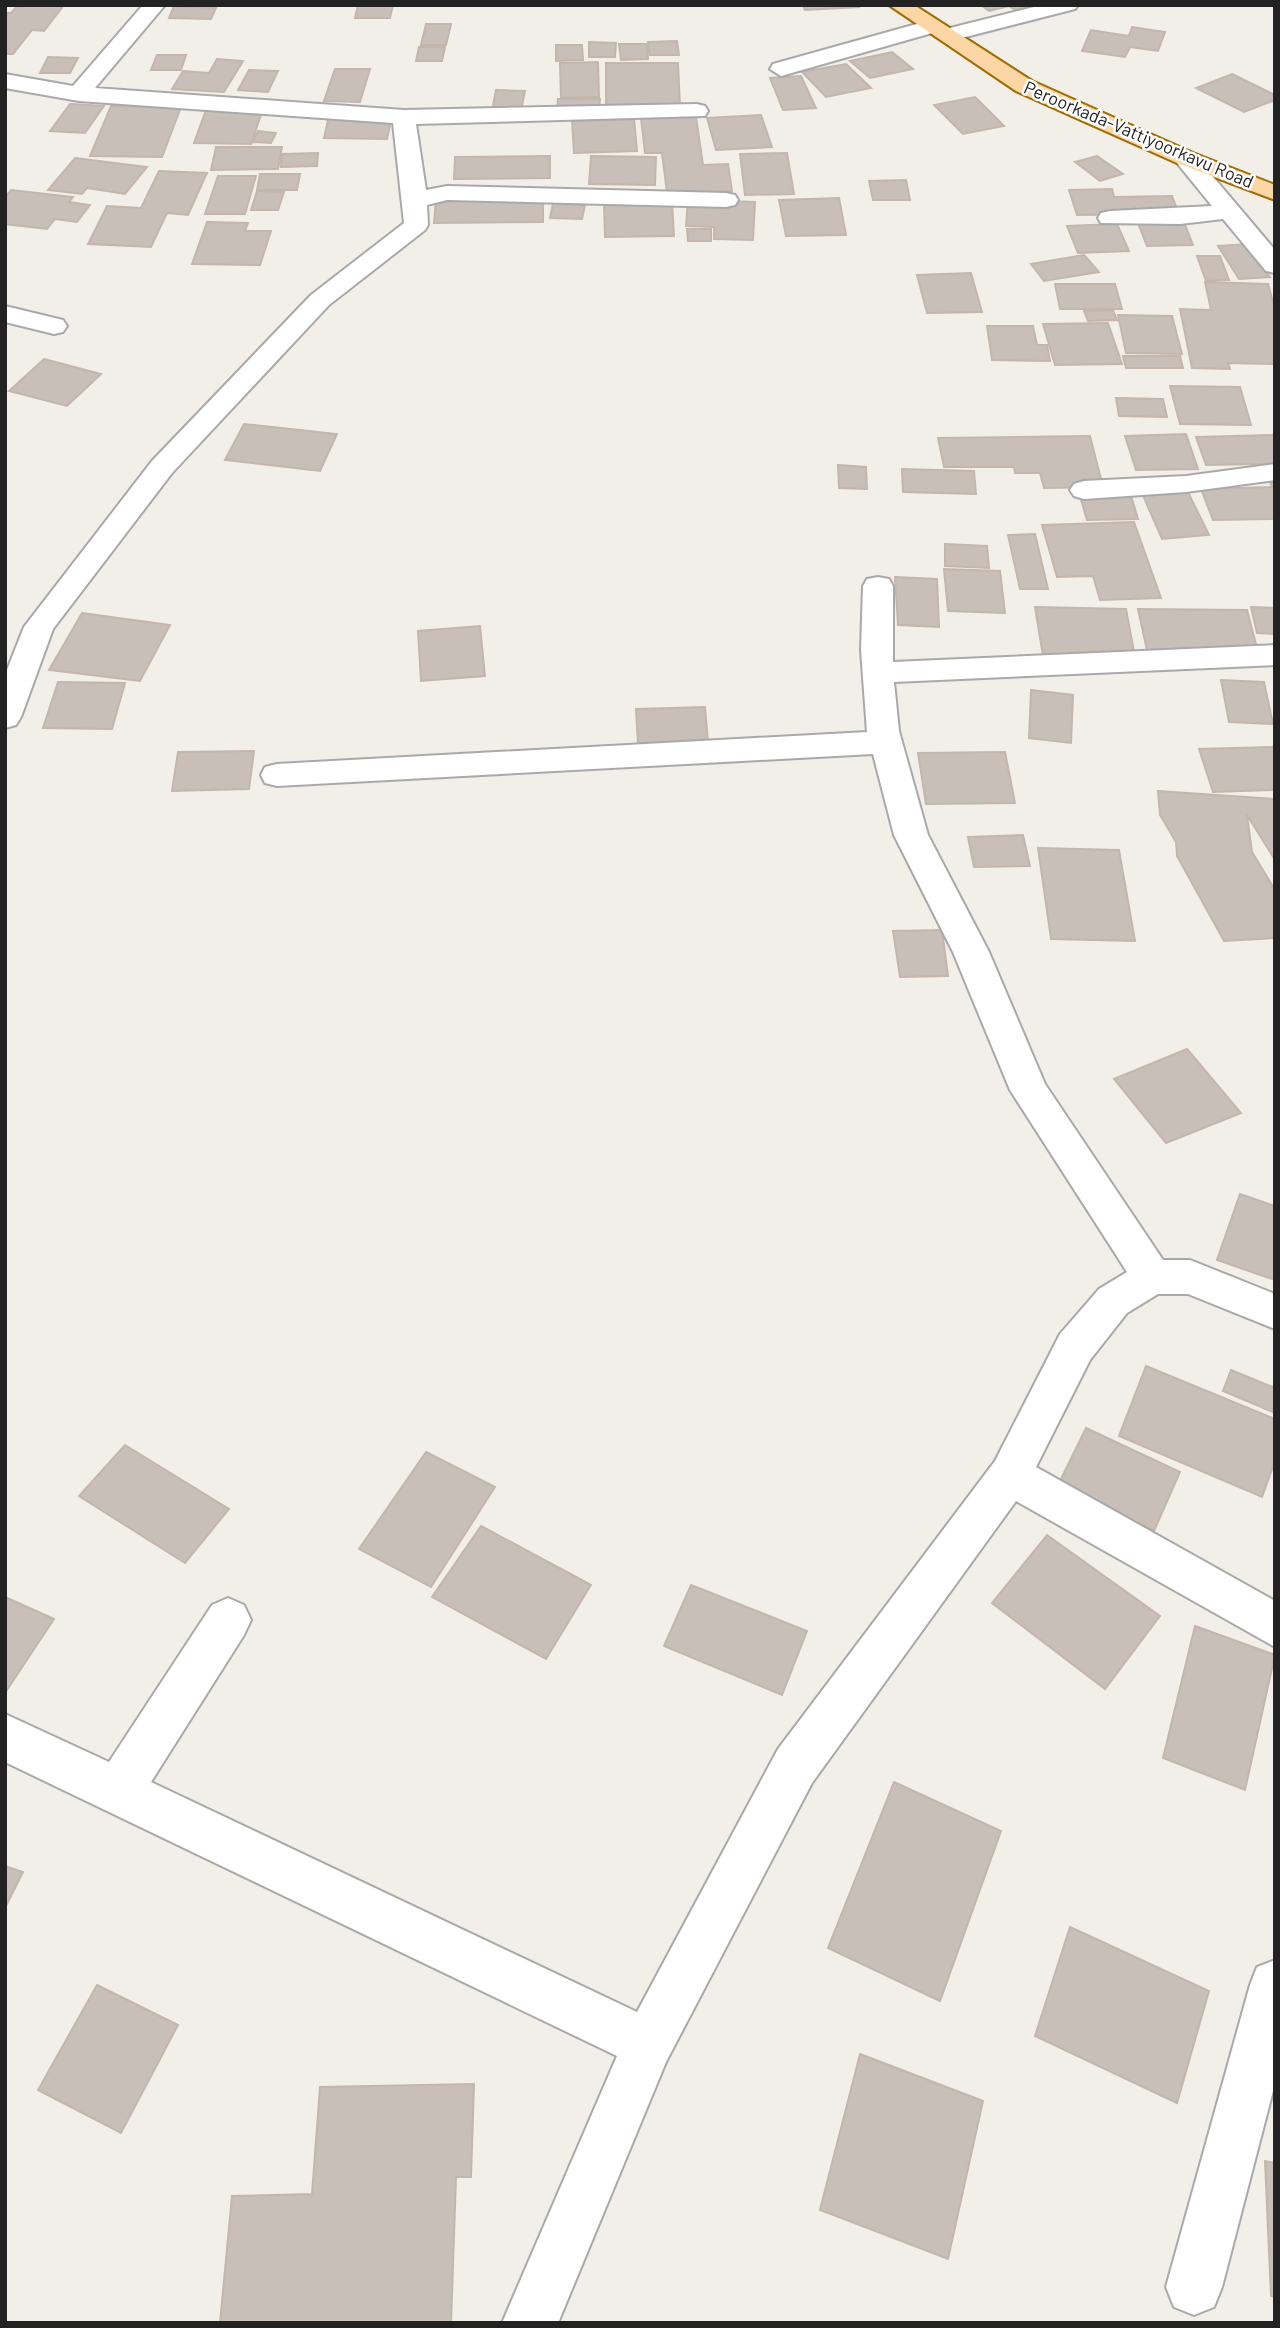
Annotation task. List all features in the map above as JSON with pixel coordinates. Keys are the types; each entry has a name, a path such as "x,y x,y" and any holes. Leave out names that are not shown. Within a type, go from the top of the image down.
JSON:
{"main road":[{"name":"Peroorkada-Vattiyoorkavu Road","path":"899,5 1024,86 1185,158 1275,193"}],"street":[{"path":"79,94 155,5"},
{"path":"781,69 939,31 1068,5"},
{"path":"5,81 79,94 404,117 697,111"},
{"path":"5,718 39,627 162,467 320,300 416,225 404,117"},
{"path":"1185,158 1275,266"},
{"path":"415,200 447,193 726,200"},
{"path":"1110,218 1180,217 1229,211"},
{"path":"5,314 54,326"},
{"path":"1084,490 1186,484 1275,472"},
{"path":"878,586 877,673 886,742 911,835 971,953 1029,1090 1152,1277"},
{"path":"877,673 1275,655"},
{"path":"276,775 886,742"},
{"path":"530,2323 648,2044 795,1766 1010,1475 1074,1347 1114,1301 1152,1277 1190,1277 1275,1312"},
{"path":"1010,1475 1275,1625"},
{"path":"118,1791 229,1620"},
{"path":"5,1737 648,2044"},
{"path":"1194,2287 1275,1985"}],"building":[{"path":"18,5 64,5 44,31 32,30 13,54 5,54 5,13 11,13"},
{"path":"358,5 393,5 390,18 355,18"},
{"path":"803,5 858,5 859,7 805,10"},
{"path":"981,5 1054,5 1024,16 1009,6 989,11"},
{"path":"174,6 216,8 211,19 169,18"},
{"path":"426,24 451,24 446,45 421,45"},
{"path":"1132,27 1165,32 1158,51 1130,47 1125,57 1082,51 1091,30 1129,36"},
{"path":"677,41 679,55 650,55 648,42"},
{"path":"589,42 616,43 615,57 589,57"},
{"path":"619,44 647,44 648,59 621,60"},
{"path":"556,45 582,45 583,60 556,61"},
{"path":"419,47 445,47 442,61 416,61"},
{"path":"892,52 913,69 870,78 850,61"},
{"path":"157,55 186,55 181,70 151,70"},
{"path":"48,57 78,58 70,73 40,73"},
{"path":"217,59 243,61 224,92 172,89 183,71 209,73"},
{"path":"598,62 599,97 561,98 560,63"},
{"path":"606,63 678,63 680,106 606,108"},
{"path":"846,64 871,88 826,97 802,72"},
{"path":"335,69 370,69 360,102 324,101"},
{"path":"249,70 278,71 268,92 238,90"},
{"path":"1232,74 1275,95 1275,100 1244,112 1196,88"},
{"path":"801,76 816,108 783,110 770,78"},
{"path":"496,90 525,91 521,111 492,111"},
{"path":"975,97 1004,126 963,134 934,105"},
{"path":"558,99 600,99 599,110 557,109"},
{"path":"70,104 104,106 85,133 50,131"},
{"path":"111,106 181,107 162,157 90,156"},
{"path":"263,109 251,144 194,143 206,110"},
{"path":"329,115 392,116 387,139 324,138"},
{"path":"761,115 772,147 716,150 707,118"},
{"path":"696,117 703,165 728,164 732,191 667,192 662,153 645,153 641,118"},
{"path":"634,119 637,151 574,153 572,121"},
{"path":"258,131 276,133 271,143 253,142"},
{"path":"216,147 282,147 278,169 211,170"},
{"path":"318,153 317,166 281,167 282,154"},
{"path":"787,153 794,194 745,195 740,154"},
{"path":"550,156 550,178 454,179 455,157"},
{"path":"591,156 656,157 655,185 589,184"},
{"path":"1097,156 1123,174 1100,181 1075,162"},
{"path":"75,158 147,167 125,194 87,188 82,194 48,190"},
{"path":"159,171 207,173 188,215 167,213 151,247 88,244 107,206 141,208"},
{"path":"260,174 300,174 297,190 257,190"},
{"path":"218,176 256,176 245,214 205,214"},
{"path":"906,180 910,200 873,200 869,181"},
{"path":"1112,189 1114,197 1172,196 1179,214 1077,215 1069,190"},
{"path":"11,190 73,197 69,202 90,205 77,222 55,219 47,229 5,224 5,197"},
{"path":"257,191 284,192 278,210 251,210"},
{"path":"543,198 543,222 434,223 436,199"},
{"path":"839,198 846,235 786,236 779,200"},
{"path":"688,200 755,202 753,240 714,239 714,227 686,226"},
{"path":"672,202 674,236 605,237 604,203"},
{"path":"553,203 585,205 582,219 550,218"},
{"path":"207,222 248,223 245,231 271,231 260,265 192,264"},
{"path":"1184,222 1193,245 1147,246 1138,223"},
{"path":"1117,224 1129,251 1078,253 1067,226"},
{"path":"687,229 711,229 711,241 688,241"},
{"path":"1249,244 1270,277 1239,279 1218,246"},
{"path":"1084,255 1099,272 1044,281 1031,264"},
{"path":"1197,256 1220,256 1229,280 1206,281"},
{"path":"971,273 982,312 927,313 917,275"},
{"path":"1205,282 1268,284 1275,309 1275,364 1228,363 1230,369 1192,368 1180,309 1211,310"},
{"path":"1055,284 1115,284 1122,309 1060,309"},
{"path":"1113,310 1117,320 1088,321 1084,311"},
{"path":"1118,315 1172,316 1182,354 1126,353"},
{"path":"1108,323 1122,364 1055,365 1043,324"},
{"path":"987,326 1033,326 1037,345 1047,345 1050,361 992,360"},
{"path":"1123,356 1180,356 1183,368 1126,368"},
{"path":"44,359 101,374 67,406 9,391"},
{"path":"1170,386 1240,387 1251,425 1180,424"},
{"path":"1116,398 1163,399 1167,417 1119,416"},
{"path":"244,424 337,434 320,471 225,460"},
{"path":"1186,434 1198,469 1136,470 1125,436"},
{"path":"1275,435 1275,471 1269,471 1266,464 1206,465 1196,437"},
{"path":"1090,436 1103,487 1044,488 1040,473 1015,473 1014,467 944,467 938,438"},
{"path":"838,465 866,467 867,489 839,488"},
{"path":"902,469 974,471 976,494 903,492"},
{"path":"1267,474 1275,474 1275,519 1213,520 1201,489 1272,487"},
{"path":"1186,488 1209,535 1162,539 1141,491"},
{"path":"1130,492 1138,519 1087,520 1079,493"},
{"path":"1134,522 1161,598 1100,600 1093,576 1057,577 1042,525"},
{"path":"1035,534 1048,589 1020,589 1008,535"},
{"path":"945,544 987,546 989,568 945,566"},
{"path":"944,569 1000,571 1005,613 948,611"},
{"path":"895,577 937,579 939,627 898,625"},
{"path":"1035,607 1126,609 1135,657 1043,656"},
{"path":"1251,607 1275,608 1275,634 1257,633"},
{"path":"1138,609 1247,610 1258,652 1148,655"},
{"path":"82,613 170,625 140,681 49,670"},
{"path":"480,626 485,676 421,681 418,631"},
{"path":"1221,680 1264,682 1273,724 1229,722"},
{"path":"58,682 125,683 112,729 43,728"},
{"path":"1031,690 1073,695 1071,743 1029,738"},
{"path":"705,707 708,743 638,745 636,709"},
{"path":"1275,747 1275,790 1213,792 1199,749"},
{"path":"254,751 249,789 172,791 178,752"},
{"path":"1005,752 1015,803 926,804 918,753"},
{"path":"1158,791 1275,799 1275,860 1247,815 1252,852 1275,890 1275,938 1224,941 1177,856 1176,842 1160,815"},
{"path":"1023,835 1030,866 974,867 968,837"},
{"path":"1038,848 1119,850 1135,941 1051,939"},
{"path":"942,930 948,976 900,977 893,931"},
{"path":"1187,1049 1241,1113 1166,1143 1114,1079"},
{"path":"1240,1194 1275,1206 1275,1280 1217,1260"},
{"path":"1146,1366 1275,1419 1275,1461 1262,1497 1119,1436"},
{"path":"1231,1370 1275,1388 1275,1413 1223,1391"},
{"path":"1086,1428 1180,1472 1154,1531 1058,1485"},
{"path":"125,1445 229,1509 185,1563 79,1496"},
{"path":"426,1452 495,1487 431,1587 359,1549"},
{"path":"481,1526 591,1585 546,1659 432,1597"},
{"path":"1047,1535 1160,1616 1105,1689 992,1603"},
{"path":"691,1585 807,1631 782,1695 664,1646"},
{"path":"5,1597 54,1619 5,1693"},
{"path":"1195,1626 1275,1655 1245,1790 1163,1758"},
{"path":"894,1782 1001,1831 940,2001 828,1948"},
{"path":"5,1866 23,1872 5,1908"},
{"path":"1070,1927 1209,1991 1177,2103 1035,2036"},
{"path":"97,1985 178,2025 121,2133 38,2090"},
{"path":"860,2054 983,2101 948,2259 820,2210"},
{"path":"474,2084 471,2177 456,2177 451,2323 220,2323 232,2196 312,2194 320,2087"},
{"path":"1265,2161 1275,2163 1275,2297 1271,2296"}]}
